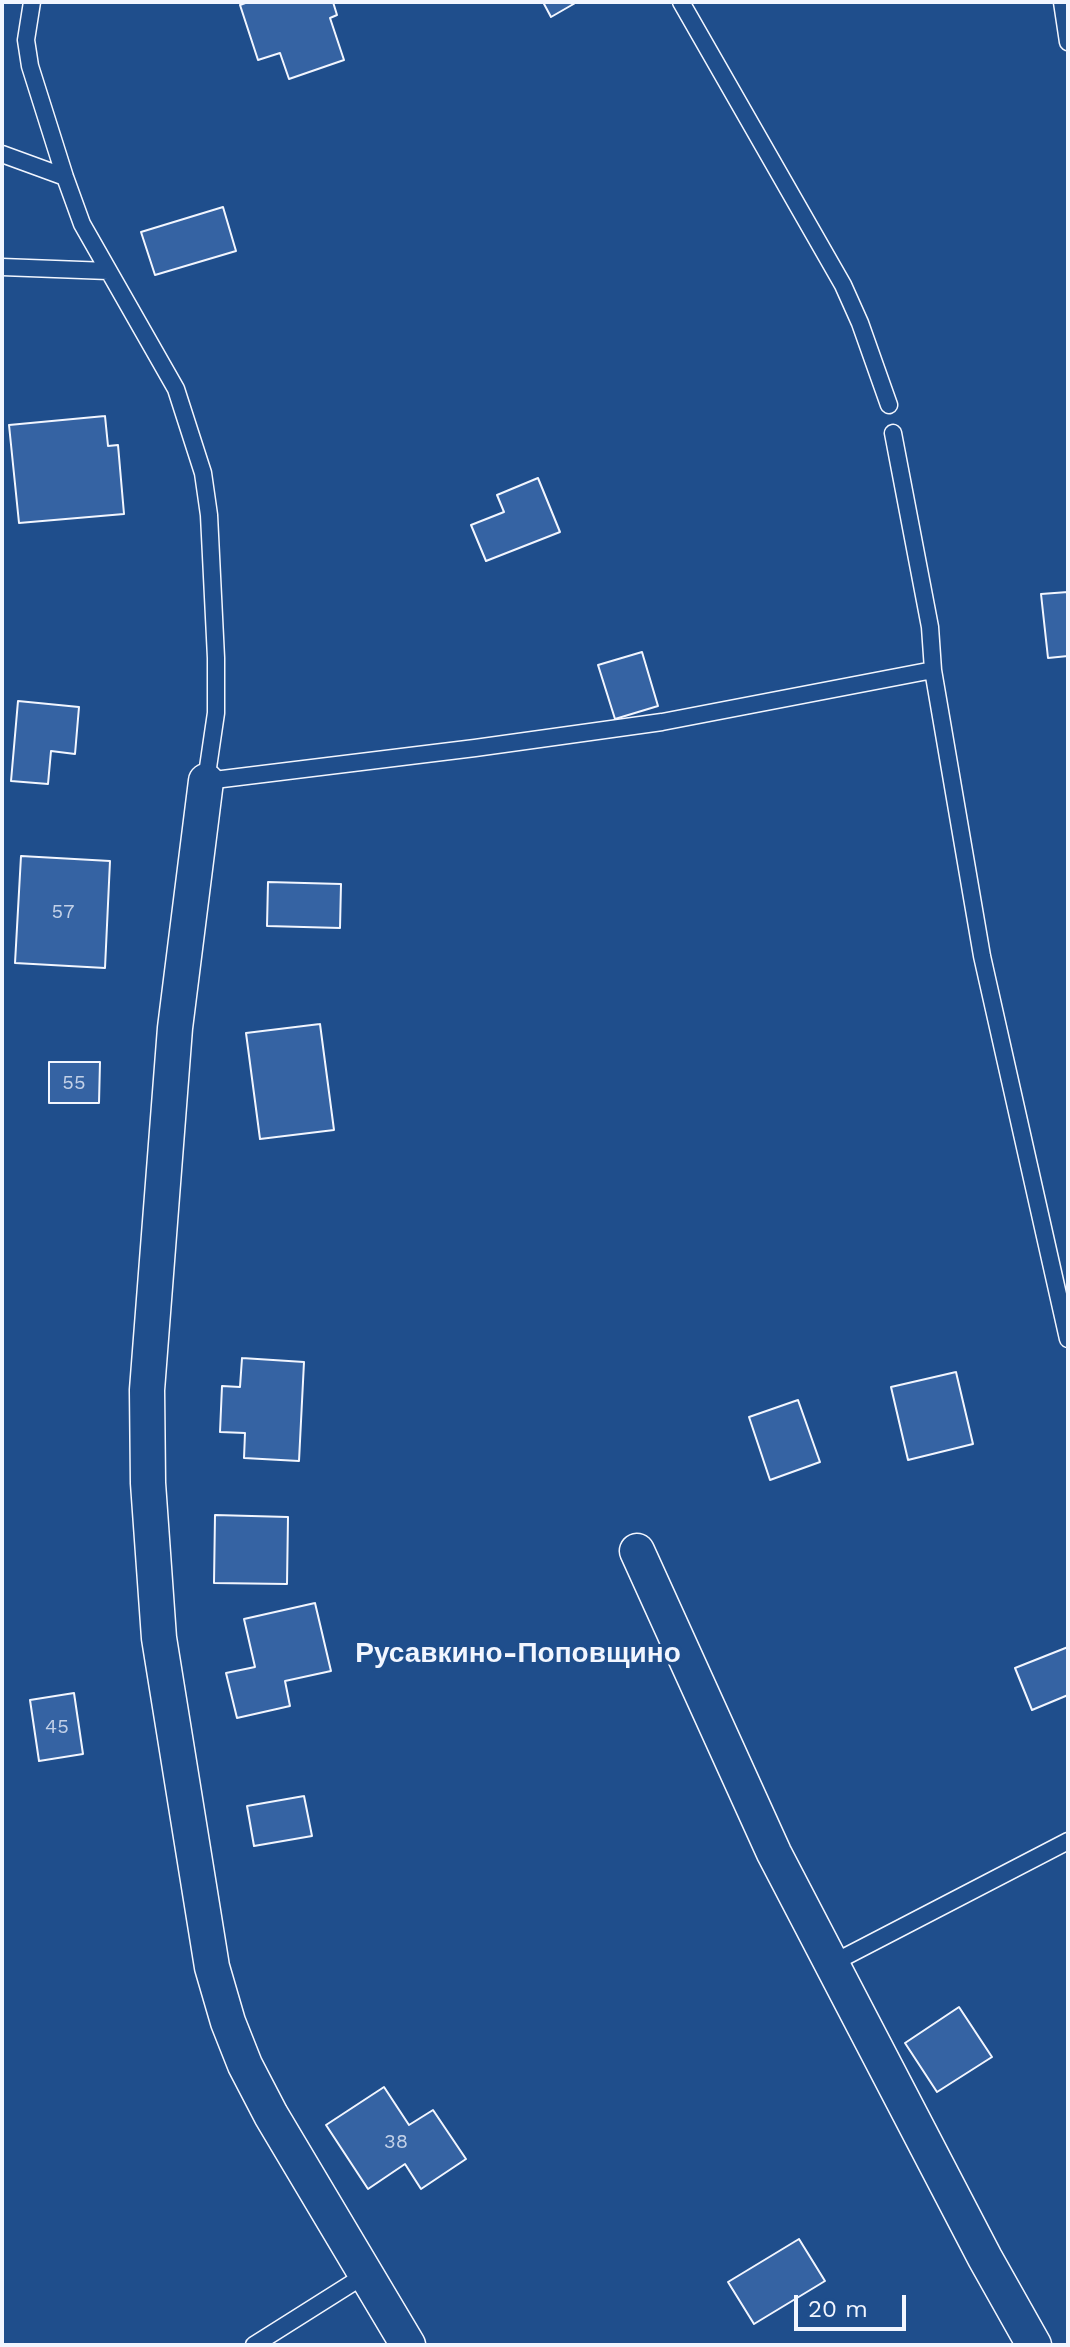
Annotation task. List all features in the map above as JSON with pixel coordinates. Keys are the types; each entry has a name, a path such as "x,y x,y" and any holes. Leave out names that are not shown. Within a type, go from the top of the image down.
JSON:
{"street":[{"path":"206,781 175,1028 147,1390 148,1483 159,1638 212,1967 228,2022 245,2065 271,2115 408,2345"},
{"path":"637,1551 774,1853 985,2258 1034,2345"}],"lane":[{"path":"32,2 26,40 30,66 82,224 176,389 203,473 209,515 216,658 216,713 206,781 646,724 933,670"},
{"path":"681,2 843,285 889,405"},
{"path":"1062,2 1068,42"},
{"path":"2,154 65,177"},
{"path":"2,267 108,271"},
{"path":"893,433 930,627 933,670 982,956 1068,1339"},
{"path":"833,1963 1068,1841"},
{"path":"254,2345 365,2275"}],"building":[{"path":"248,2 333,2 337,15 330,18 344,60 289,79 280,53 258,60 240,5"},
{"path":"543,2 577,2 551,17"},
{"path":"223,207 236,251 155,275 141,232"},
{"path":"105,416 108,446 118,445 124,514 19,523 9,425"},
{"path":"538,478 560,532 486,561 471,525 504,512 497,495"},
{"path":"1068,592 1068,656 1048,658 1041,594"},
{"path":"642,652 658,706 615,719 598,665"},
{"path":"18,701 79,707 75,754 51,751 48,784 11,781"},
{"path":"21,856 110,861 105,968 15,963"},
{"path":"268,882 341,884 340,928 267,926"},
{"path":"320,1024 334,1130 260,1139 246,1033"},
{"path":"49,1062 100,1062 99,1103 49,1103"},
{"path":"242,1358 304,1362 299,1461 244,1458 245,1433 220,1432 222,1386 240,1387"},
{"path":"956,1372 973,1444 908,1460 891,1387"},
{"path":"798,1400 820,1462 770,1480 749,1417"},
{"path":"215,1515 288,1517 287,1584 214,1583"},
{"path":"315,1603 331,1671 285,1681 290,1706 237,1718 226,1673 255,1667 244,1619"},
{"path":"1068,1647 1068,1695 1032,1710 1015,1668"},
{"path":"74,1693 83,1754 39,1761 30,1700"},
{"path":"304,1796 312,1836 254,1846 247,1806"},
{"path":"959,2007 992,2057 937,2092 905,2043"},
{"path":"384,2087 409,2125 433,2110 466,2159 421,2189 405,2164 368,2189 326,2125"},
{"path":"799,2239 825,2281 754,2324 728,2282"}],"district":[{"name":"Русавкино-Поповщино","path":"518,1654"}]}
